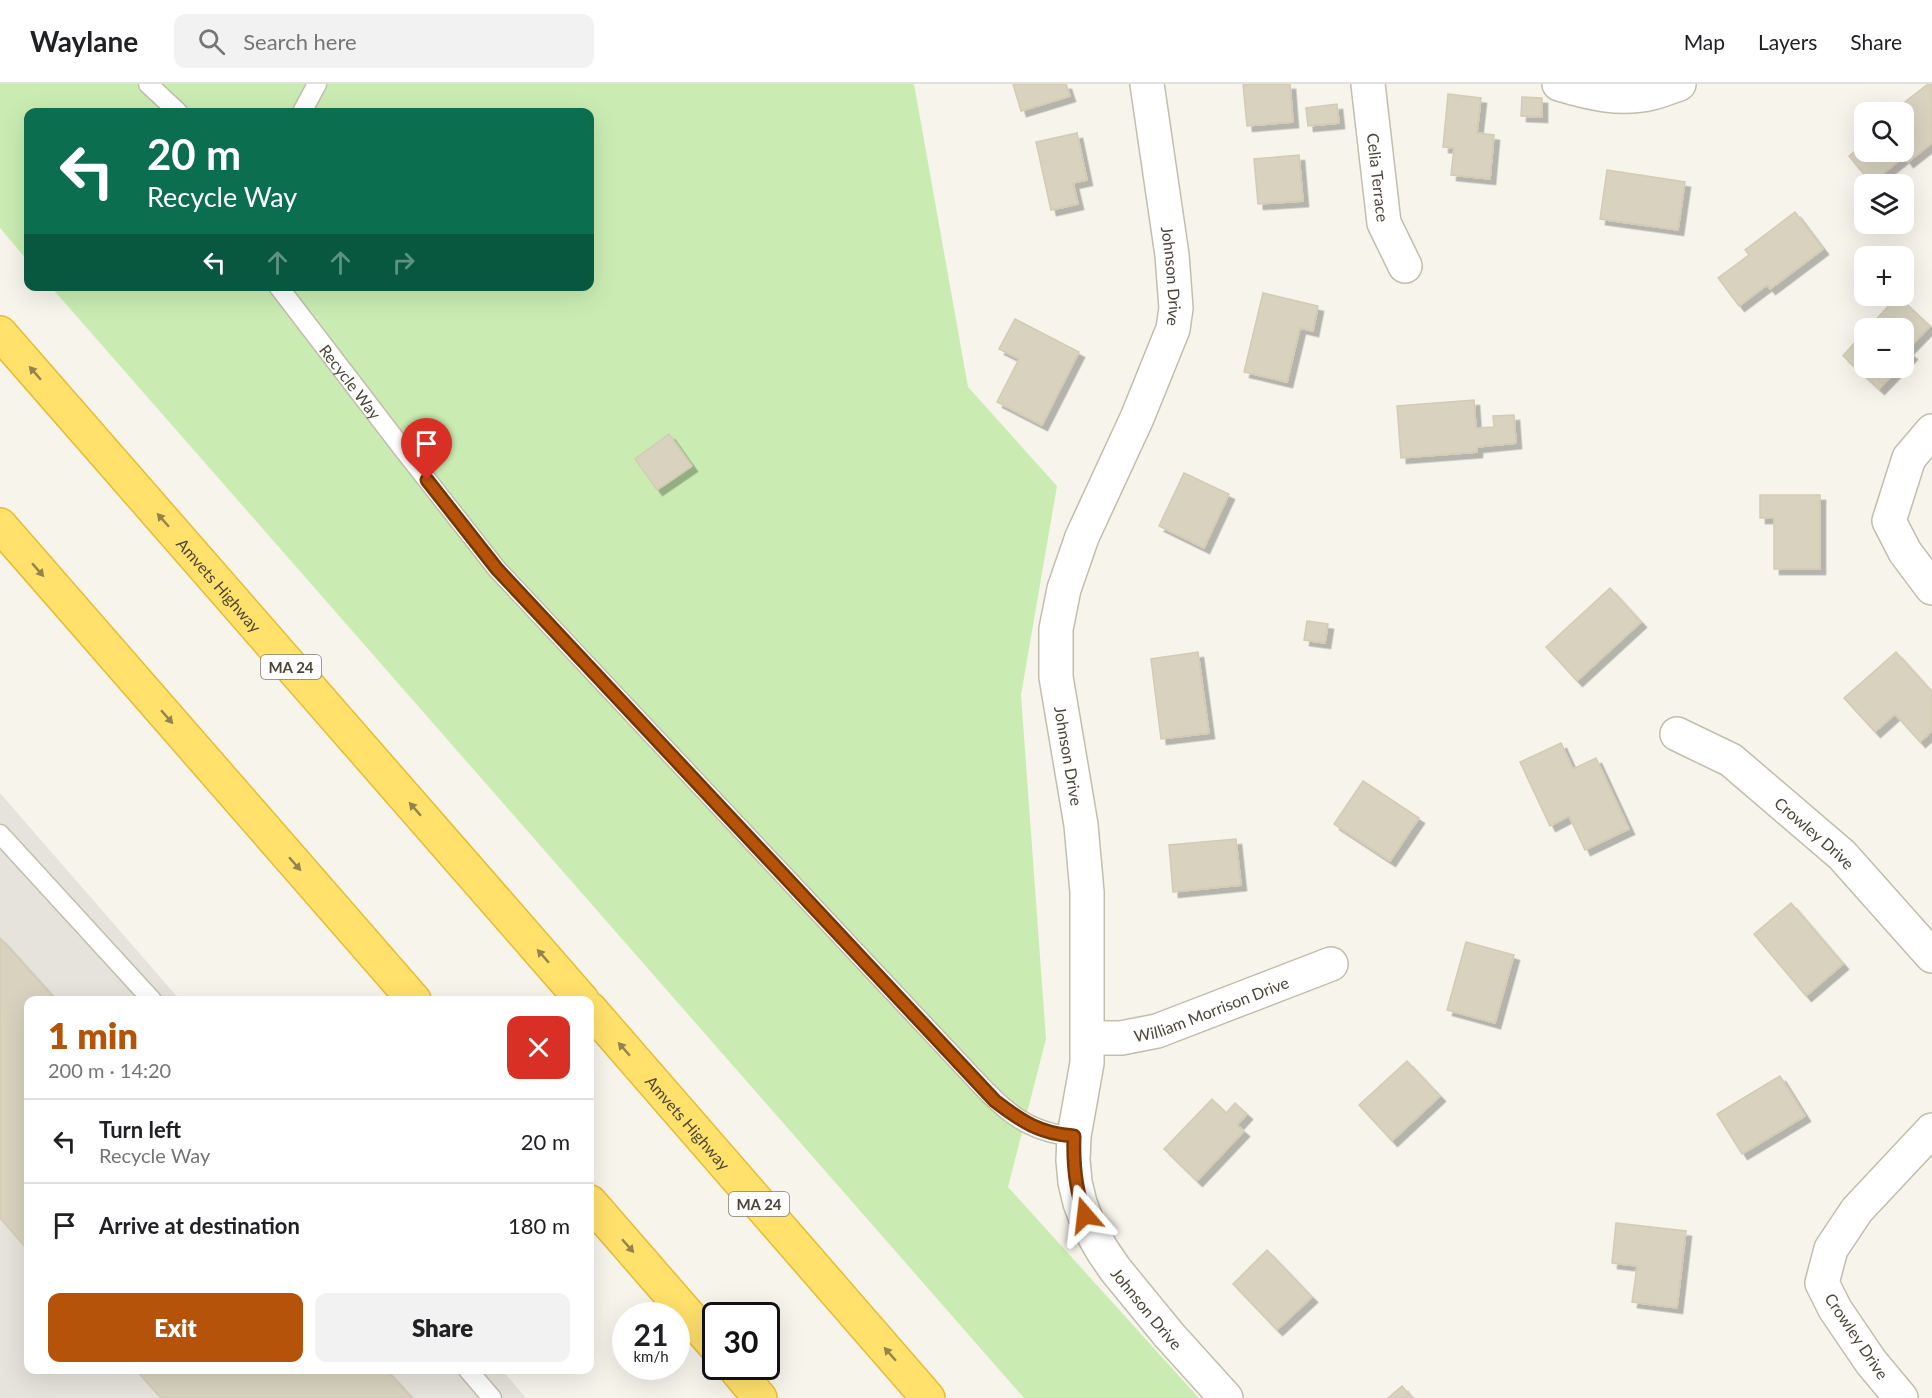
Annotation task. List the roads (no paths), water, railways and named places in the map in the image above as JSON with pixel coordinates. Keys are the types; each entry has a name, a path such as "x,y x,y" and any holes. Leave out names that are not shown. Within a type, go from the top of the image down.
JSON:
{"highway":[{"name":"Amvets Highway","path":"0,333 579,996"},
{"path":"0,525 411,996"},
{"name":"Amvets Highway","path":"594,1014 928,1398"},
{"path":"594,1207 702,1331"},
{"path":"745,1380 760,1398"}],"street":[{"name":"Johnson Drive","path":"1147,84 1172,255 1176,308 1173,329 1137,418 1082,537 1064,589 1056,629 1056,676 1085,858 1087,892 1088,1038 1084,1088 1074,1136 1073,1160 1075,1182 1089,1227 1102,1250 1169,1335 1226,1398"},
{"name":"Celia Terrace","path":"1368,84 1384,223 1405,266"},
{"path":"1558,84 1592,94 1625,96 1651,94 1678,84"},
{"path":"1932,431 1909,458 1888,521 1905,552 1932,588"},
{"name":"Crowley Drive","path":"1677,734 1731,760 1842,855 1932,956"},
{"name":"William Morrison Drive","path":"1088,1038 1121,1038 1156,1031 1331,964"},
{"name":"Crowley Drive","path":"1901,1398 1871,1362 1835,1309 1822,1283 1831,1249 1857,1210 1932,1130"}],"lane":[{"path":"147,84 174,108"},
{"path":"304,108 317,84"},
{"name":"Recycle Way","path":"282,291 497,569 995,1101 1028,1125 1058,1135 1074,1136"},
{"path":"0,834 148,996"},
{"path":"471,1374 492,1398"}]}
